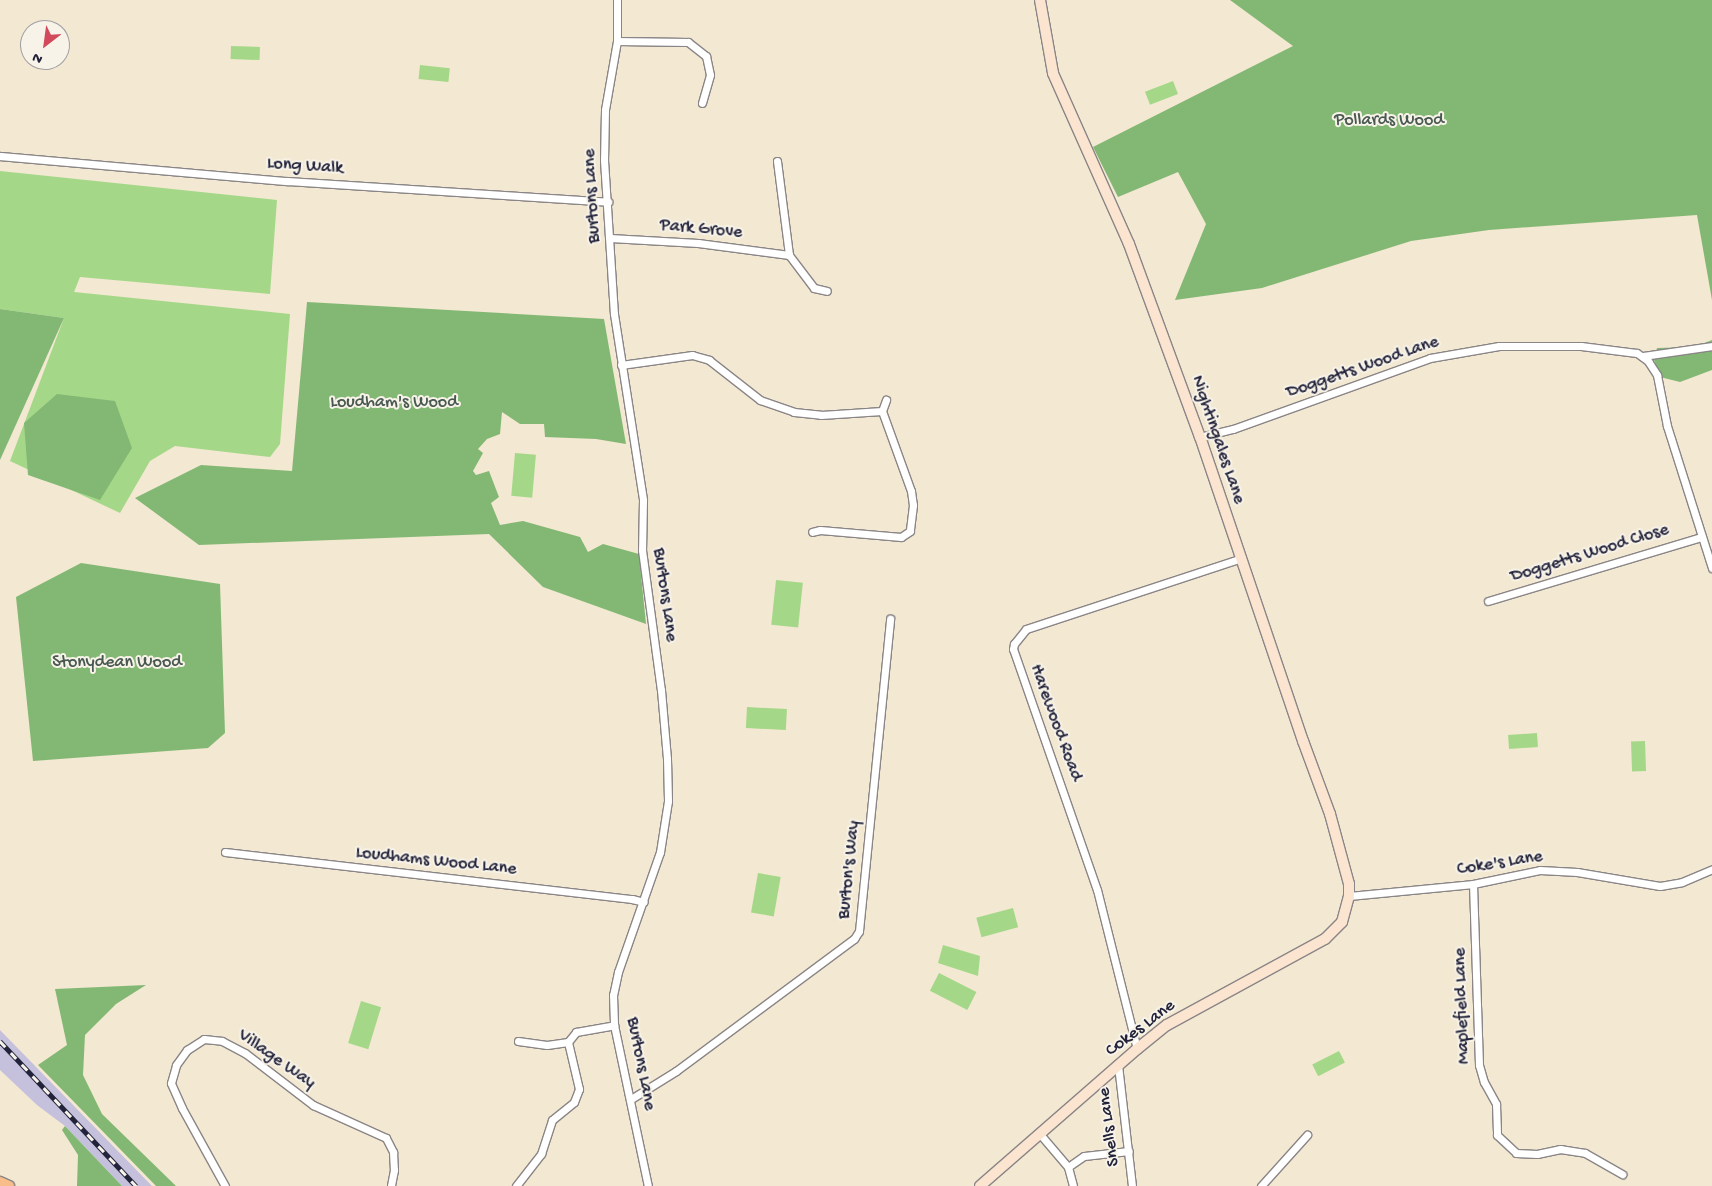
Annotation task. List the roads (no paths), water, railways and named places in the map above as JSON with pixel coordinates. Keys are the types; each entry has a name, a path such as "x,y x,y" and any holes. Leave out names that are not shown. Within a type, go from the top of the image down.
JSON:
{"main road":[{"name":"Nightingales Lane","path":"1040,0 1052,73 1129,244 1200,438 1303,741 1330,814 1349,884 1349,896"},
{"name":"Cokes Lane","path":"980,1186 1039,1133 1167,1025 1325,939 1342,922 1349,896"},
{"path":"0,1182 9,1186"}],"street":[{"name":"Burtons Lane","path":"617,0 617,41 605,110 604,160 614,314 643,500 642,543 667,759 668,801 661,843 644,902 618,972 613,995 614,1025 648,1186"},
{"path":"617,41 688,42 706,56 710,75 702,103"},
{"name":"Long Walk","path":"0,156 287,181 608,202"},
{"path":"777,161 789,255 814,288 827,291"},
{"name":"Park Grove","path":"610,238 698,243 789,255"},
{"name":"Doggetts Wood Lane","path":"1200,438 1233,429 1439,357 1499,346 1580,346 1638,353 1644,356"},
{"path":"1712,346 1644,356 1657,375 1668,426 1712,568"},
{"path":"622,365 692,355 708,360 760,400 794,412 821,415 882,410"},
{"path":"812,532 820,530 902,538 910,531 913,505 911,491 882,410 886,400"},
{"name":"Doggetts Wood Close","path":"1488,601 1702,536"},
{"name":"Harewood Road","path":"1137,1049 1097,890 1013,649 1014,644 1026,629 1242,558"},
{"name":"Burton's Way","path":"631,1099 676,1071 854,939 859,931 890,619"},
{"name":"Loudhams Wood Lane","path":"225,852 632,899 644,902"},
{"name":"Coke's Lane","path":"1349,896 1473,884 1540,870 1578,872 1660,886 1682,882 1712,869"},
{"name":"Maplefield Lane","path":"1473,884 1479,1065 1484,1082 1496,1104 1497,1135 1516,1152 1537,1154 1560,1149 1584,1154 1622,1174"},
{"path":"518,1041 547,1045 568,1042 576,1032 614,1025"},
{"name":"Village Way","path":"225,1186 182,1108 171,1083 176,1065 187,1050 204,1039 222,1041 245,1053 313,1105 386,1138 393,1152 394,1170 391,1186"},
{"path":"516,1186 541,1154 552,1120 574,1102 580,1089 568,1042"},
{"name":"Snells Lane","path":"1118,1065 1132,1186"},
{"path":"1039,1133 1068,1167 1073,1186"},
{"path":"1261,1186 1307,1135"},
{"path":"1068,1167 1084,1156 1129,1151"}],"railway":[{"path":"0,1041 136,1186"}],"park label":[{"name":"Pollards Wood","path":"1389,121"},
{"name":"Loudham's Wood","path":"394,403"},
{"name":"Stonydean Wood","path":"117,663"}]}
